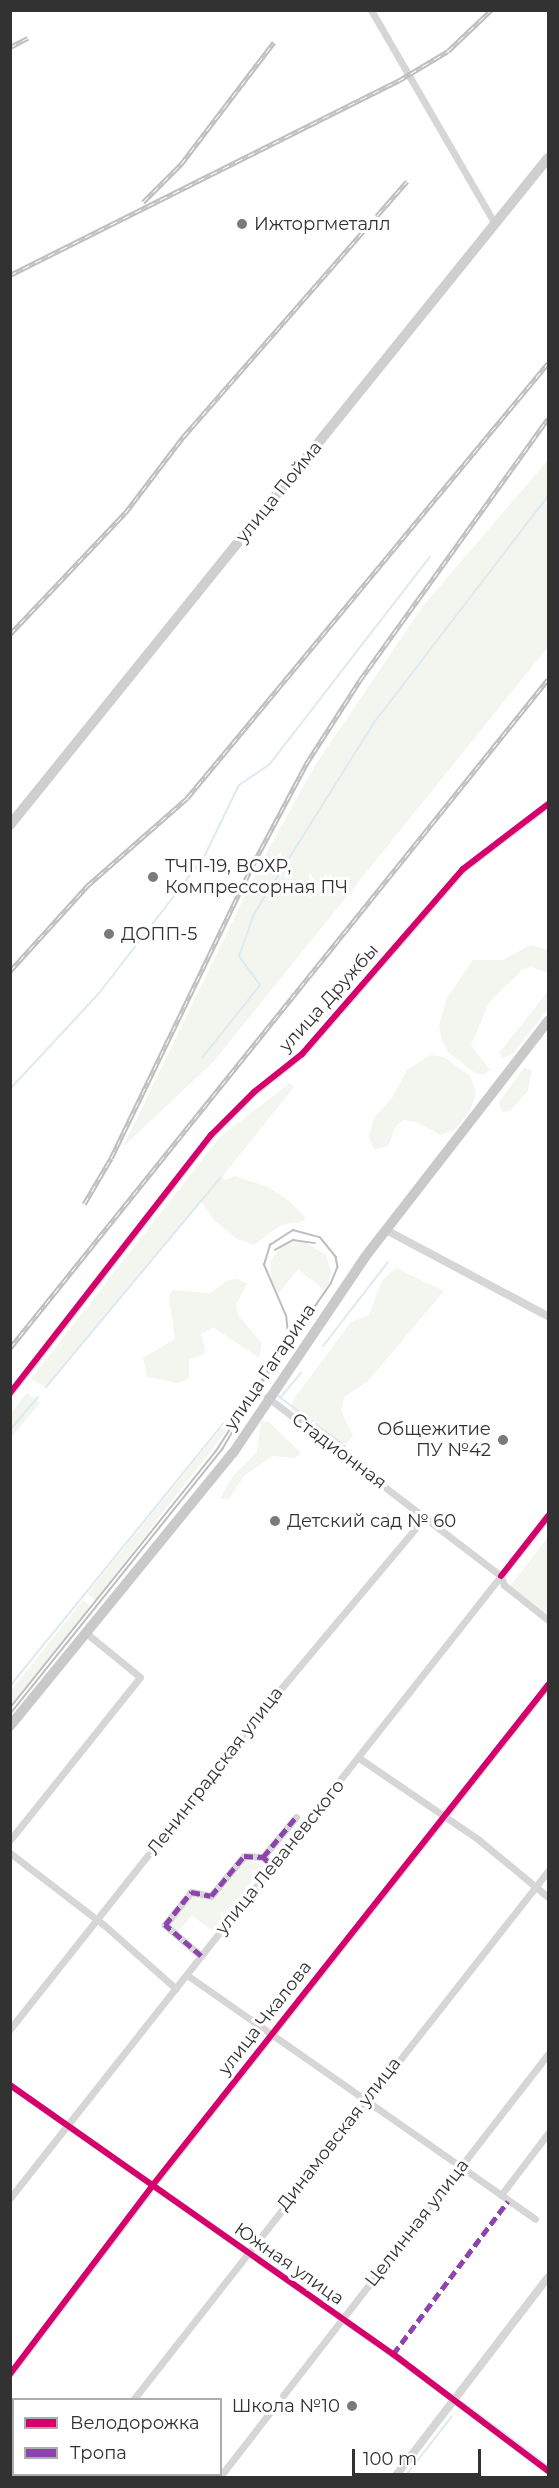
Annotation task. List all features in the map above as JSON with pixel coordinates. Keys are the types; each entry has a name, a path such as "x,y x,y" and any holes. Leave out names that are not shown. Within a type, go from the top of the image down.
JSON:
{"main road":[{"name":"улица Пойма","path":"10,825 549,158"},
{"name":"улица Гагарина","path":"10,1726 232,1453 267,1397 386,1230 549,1021"}],"street":[{"path":"371,10 495,224"},
{"name":"улица Дружбы","path":"10,1393 211,1135 254,1092 302,1054 463,869 549,804"},
{"path":"386,1230 549,1316"},
{"name":"Стадионная","path":"267,1397 501,1576 504,1585 549,1620"},
{"name":"улица Леваневского","path":"10,2198 549,1516"},
{"name":"Ленинградская улица","path":"10,2029 268,1704 425,1517"},
{"path":"10,1840 140,1677 86,1634"},
{"name":"улица Чкалова","path":"10,2374 152,2186 441,1816 549,1685"},
{"path":"360,1758 479,1840 535,1888 549,1897"},
{"path":"263,1857 296,1817"},
{"path":"10,1852 97,1920 176,1989"},
{"path":"201,1956 165,1925 191,1892 211,1896 244,1856 263,1857 272,1866"},
{"name":"Динамовская улица","path":"135,2398 363,2102 549,1871"},
{"path":"187,1975 363,2102 535,2219"},
{"name":"Целинная улица","path":"222,2474 341,2318 549,2054"},
{"name":"Южная улица","path":"10,2085 341,2318 549,2471"},
{"path":"501,2195 549,2133"},
{"path":"394,2478 549,2277"}],"shaded area":[{"path":"548,460 548,647 214,1061 123,1147 262,861 316,764 423,606"},
{"path":"530,945 548,950 548,973 531,967 522,970 489,1003 471,1045 490,1070 483,1075 475,1073 449,1053 442,1040 439,1026 447,998 473,960 503,960"},
{"path":"548,991 548,1009 513,1053 502,1059 500,1052"},
{"path":"430,1055 444,1057 470,1076 476,1093 470,1111 455,1129 441,1135 416,1122 403,1120 396,1126 388,1146 374,1149 369,1137 374,1118 392,1098 407,1070"},
{"path":"524,1068 532,1070 528,1091 510,1111 502,1112 499,1102"},
{"path":"290,1083 294,1087 222,1177 226,1180 235,1176 268,1187 289,1201 305,1217 304,1221 281,1225 254,1245 237,1239 214,1220 201,1201 46,1387 31,1379 220,1137"},
{"path":"303,1241 326,1255 331,1271 328,1284 324,1290 298,1269 279,1293 271,1281 271,1261 283,1244"},
{"path":"396,1268 444,1291 368,1381 344,1397 341,1411 353,1436 346,1444 334,1441 291,1410 293,1400 351,1322 369,1315 381,1282"},
{"path":"237,1279 247,1284 236,1305 238,1315 262,1343 259,1358 213,1327 201,1334 206,1353 189,1360 189,1378 179,1383 147,1377 143,1358 175,1339 169,1298 172,1290 210,1293 228,1280"},
{"path":"255,1381 235,1417 229,1414"},
{"path":"27,1393 40,1403 11,1438 11,1413"},
{"path":"227,1421 227,1430 95,1600 87,1594"},
{"path":"261,1421 269,1422 301,1453 295,1458 272,1456 244,1476 229,1499 220,1499 232,1477 257,1452"},
{"path":"548,1537 548,1615 510,1586"},
{"path":"83,1600 90,1606 11,1705 11,1691"},
{"path":"245,1859 264,1866 212,1931 192,1915 177,1934 168,1926 193,1895 219,1895"}],"waterway":[{"path":"202,1058 260,985 239,956 254,914 373,724 548,496"},
{"path":"10,1089 100,992 204,857 239,785 269,765 430,557"},
{"path":"46,1387 221,1177"},
{"path":"323,1346 388,1262"},
{"path":"280,1398 301,1373"},
{"path":"232,1413 259,1381"},
{"path":"278,1396 345,1446"},
{"path":"10,1430 38,1397"},
{"path":"10,1686 223,1424"},
{"path":"464,2403 548,2466"},
{"path":"404,2478 452,2416"}],"tram line":[{"path":"10,1708 216,1451 283,1347 288,1334 286,1316 264,1265 270,1245 293,1230 320,1237 336,1257 338,1267 331,1284 257,1391 223,1449 10,1715"},
{"path":"275,1250 293,1240 315,1243"}],"railway":[{"path":"10,275 398,81 448,51 491,10"},
{"path":"10,47 28,38"},
{"path":"143,202 181,164 274,42"},
{"path":"10,634 125,513 183,437 407,181"},
{"path":"10,971 87,886 187,798 548,363"},
{"path":"84,1204 111,1158 254,862 306,764 360,680 548,418"},
{"path":"10,1348 548,679"}],"marked path":[{"path":"263,1857 296,1817"},
{"path":"201,1956 165,1925 191,1892 211,1896 244,1856 263,1857 272,1865"},
{"path":"393,2354 508,2201"}],"cycle path":[{"path":"10,1393 211,1135 254,1092 302,1054 463,869 548,804"},
{"path":"501,1576 548,1516"},
{"path":"10,2374 152,2186 548,1685"},
{"path":"10,2085 393,2354 548,2471"}],"place":[{"name":"Ижторгметалл","path":"242,224"},
{"name":"ТЧП-19, ВОХР, Компрессорная ПЧ","path":"153,877"},
{"name":"ДОПП-5","path":"109,934"},
{"name":"Общежитие ПУ №42","path":"503,1440"},
{"name":"Детский сад № 60","path":"275,1521"},
{"name":"Школа №10","path":"352,2406"}]}
